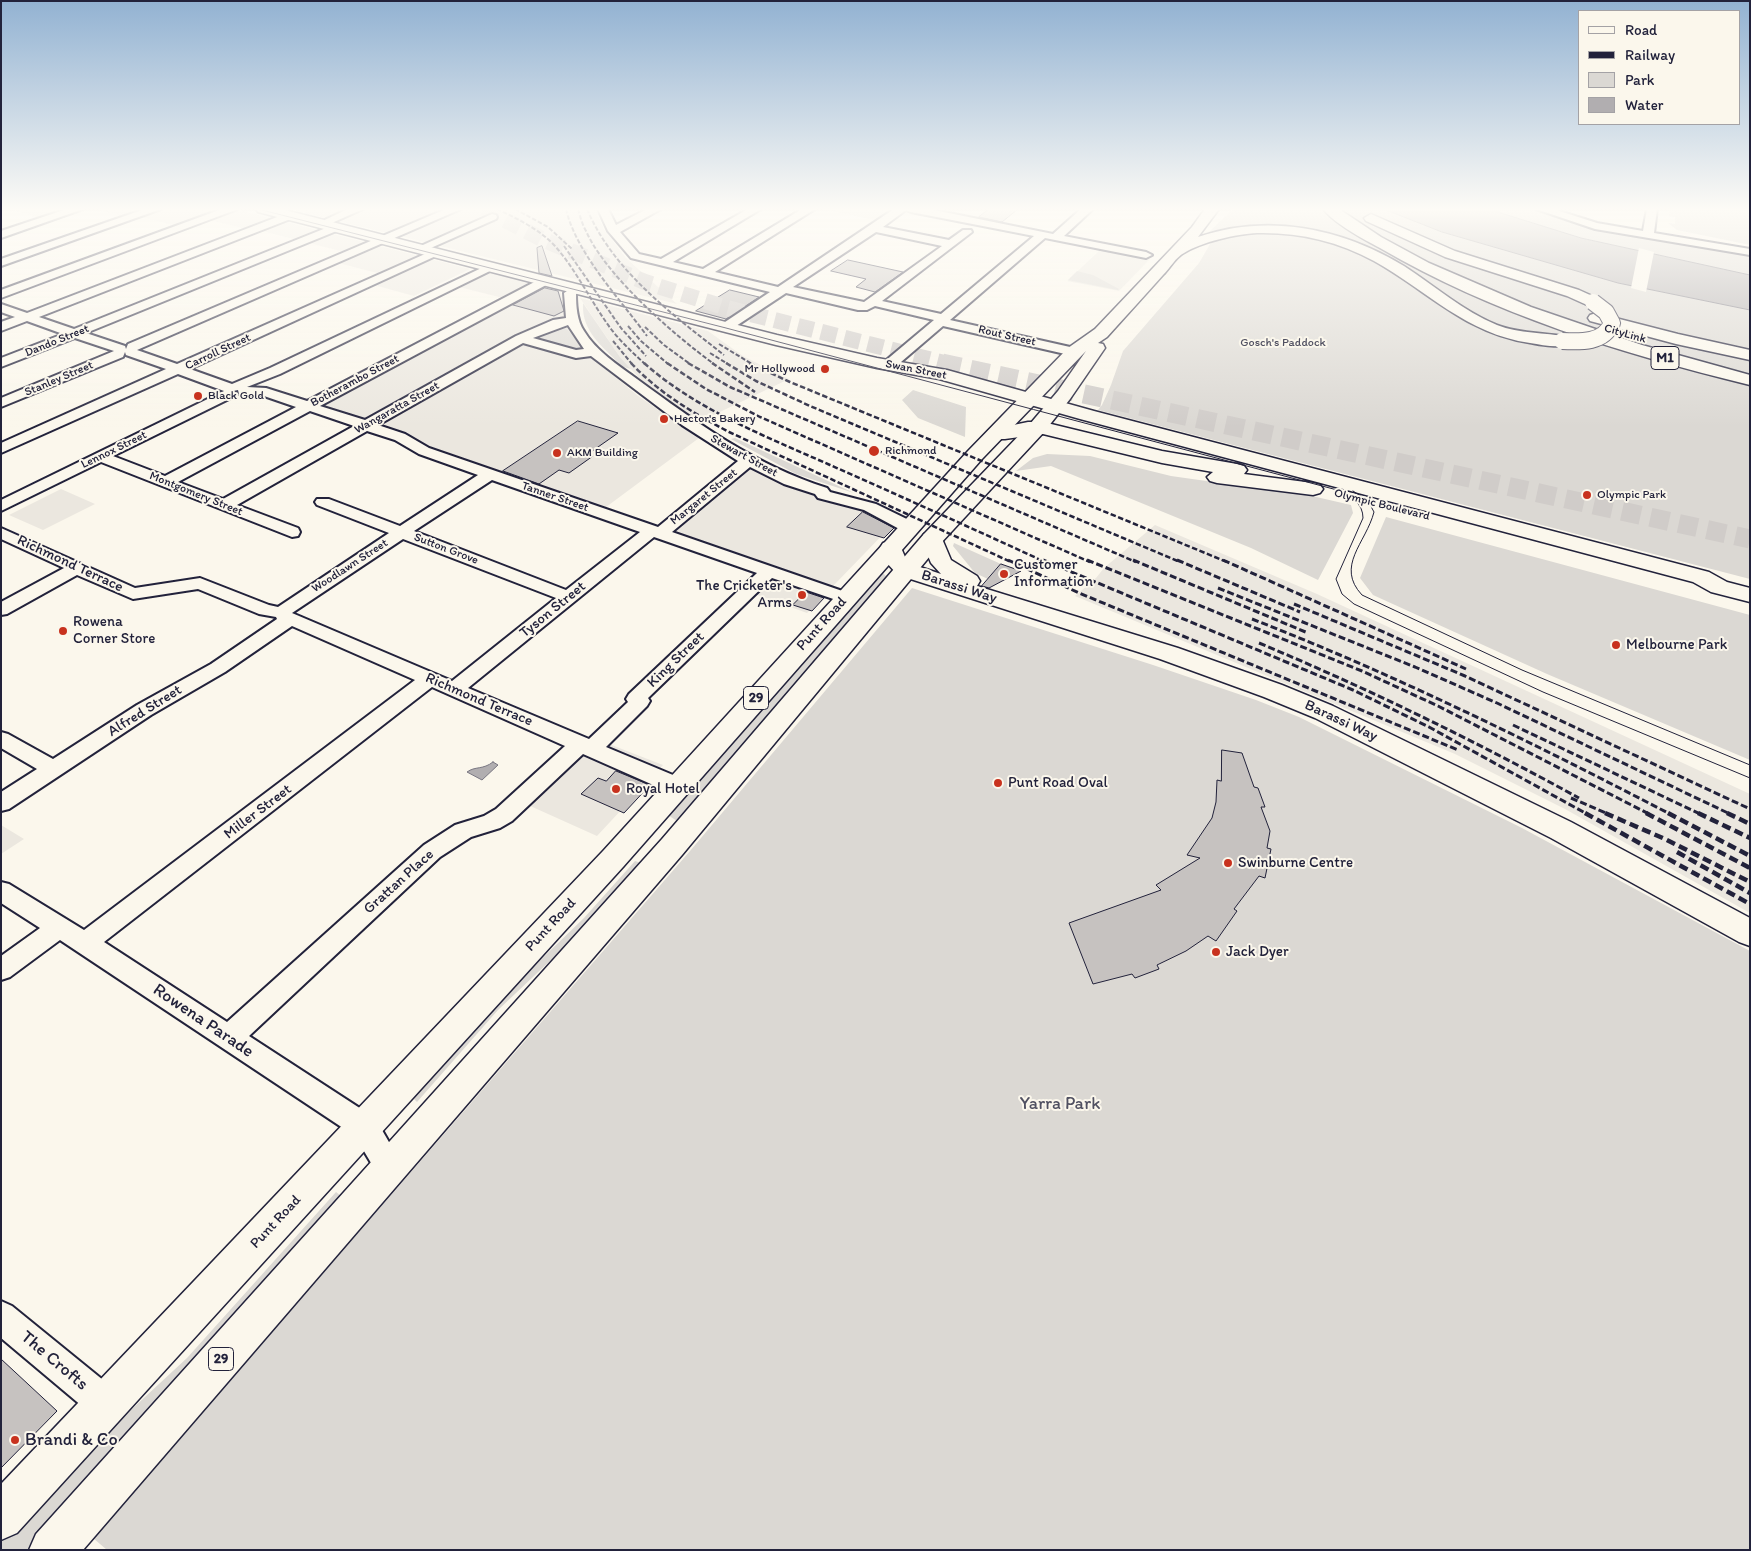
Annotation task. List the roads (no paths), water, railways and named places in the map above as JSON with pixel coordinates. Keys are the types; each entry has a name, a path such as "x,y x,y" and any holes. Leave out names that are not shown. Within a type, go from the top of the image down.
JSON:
{"main road":[{"name":"Swan Street","path":"550,281 776,340 920,385 1024,405"},
{"name":"Punt Road","path":"1,1517 107,1406 613,859 909,527 1074,352 1101,333 1149,281"},
{"path":"1417,281 1490,328 1523,337 1562,342 1591,339 1602,336 1610,330 1612,323 1609,316 1593,302 1574,293 1537,281"},
{"name":"M1","path":"1459,281 1506,302 1614,342 1750,380"},
{"name":"CityLink","path":"1472,281 1553,312 1626,335 1750,367"},
{"path":"1484,281 1558,307 1668,337 1750,355"},
{"name":"Punt Road","path":"52,1550 660,862 932,539 1046,417 1096,352 1101,333"},
{"name":"Swan Street","path":"776,340 943,375 1024,405 1046,417"},
{"path":"943,375 1017,382 1046,382"},
{"path":"996,434 1046,417 1051,429 1172,459 1265,468 1260,478 1246,481"},
{"name":"Olympic Boulevard","path":"1046,417 1265,468 1350,485 1701,577 1719,587"},
{"path":"1022,444 1061,442 1153,465 1246,481 1329,492"},
{"name":"Olympic Boulevard","path":"1265,468 1329,492 1701,587 1719,587 1750,595"},
{"path":"932,539 938,558 945,567 996,598"},
{"path":"891,548 895,560 906,570"},
{"name":"Barassi Way","path":"906,570 1243,679 1324,712 1561,830 1750,933"}],"street":[{"path":"1,294 36,281"},
{"path":"1,327 119,281"},
{"name":"Dando Street","path":"1,363 198,281"},
{"name":"Stanley Street","path":"1,403 287,281"},
{"name":"Carroll Street","path":"1,449 178,370 363,281"},
{"name":"Lennox Street","path":"1,506 244,389 275,371 460,281"},
{"name":"Botherambo Street","path":"166,482 541,281"},
{"path":"743,281 862,307 900,281"},
{"path":"726,327 796,281"},
{"path":"889,364 986,281"},
{"name":"Stewart Street","path":"576,288 570,293 576,330 595,351 660,404 701,432 788,480 821,491 824,495 870,507 909,527"},
{"name":"Rout Street","path":"872,302 1074,352"},
{"name":"Tanner Street","path":"1,308 178,370 307,406 400,437 424,451 845,598"},
{"name":"Wangaratta Street","path":"224,505 521,339 558,323 573,320"},
{"path":"521,339 576,354 595,351"},
{"name":"Lennox Street","path":"244,389 275,371"},
{"name":"Montgomery Street","path":"101,457 292,532"},
{"name":"Margaret Street","path":"656,532 749,460"},
{"name":"Woodlawn Street","path":"286,614 402,532 490,474"},
{"name":"Sutton Grove","path":"323,502 569,597"},
{"name":"Tyson Street","path":"454,690 569,597 656,532"},
{"name":"Richmond Terrace","path":"1,533 133,594 200,583 266,610 286,614 454,690 677,786"},
{"path":"1,610 77,568"},
{"name":"King Street","path":"587,746 640,701 636,699 768,572"},
{"name":"Alfred Street","path":"1,803 144,710 218,668 286,614"},
{"name":"Miller Street","path":"85,943 260,811 430,679"},
{"path":"1,739 53,769"},
{"name":"Grattan Place","path":"228,1038 432,851 454,836 492,822 509,811 587,746"},
{"name":"Rowena Parade","path":"1,891 85,943 365,1127 390,1168"},
{"path":"1,970 59,927"},
{"name":"The Crofts","path":"1,1317 107,1406"}],"water":[{"path":"1612,281 1750,281 1750,310"},
{"path":"493,762 498,765 482,780 467,772 486,766"}],"tunnel":[{"path":"644,281 727,308 948,364"},
{"path":"942,363 1750,539"}],"tram line":[{"path":"543,281 1341,491 1356,502 1363,513 1363,518 1336,579 1342,594 1354,604 1543,692 1750,778"},
{"path":"1353,491 1368,501 1374,512 1352,564 1351,574 1354,584 1362,595 1522,670 1750,765"}],"railway":[{"path":"580,281 611,329 645,364"},
{"path":"589,281 621,328 646,356"},
{"path":"605,281 647,336"},
{"path":"622,281 642,304 714,364"},
{"path":"637,281 665,308 724,355"},
{"path":"628,326 641,341 668,364"},
{"path":"645,327 664,345 690,364"},
{"path":"613,341 632,364"},
{"path":"719,344 752,364"},
{"path":"710,353 728,364"},
{"path":"644,363 686,395 732,421 1045,562"},
{"path":"667,363 706,389 760,417 1090,562"},
{"path":"688,363 730,387 1136,562"},
{"path":"712,363 755,392"},
{"path":"726,363 756,381 810,406 1180,562"},
{"path":"749,363 790,382 1227,562"},
{"path":"632,364 653,384 677,402 729,432 1011,562"},
{"path":"1008,560 1079,593 1458,750"},
{"path":"1043,560 1353,690 1429,727 1587,814"},
{"path":"1087,560 1362,671 1438,706 1649,814"},
{"path":"1133,560 1308,633"},
{"path":"1177,560 1300,612"},
{"path":"1223,560 1466,669"},
{"path":"1218,588 1415,667 1497,703 1730,814"},
{"path":"1294,604 1465,676 1750,809"},
{"path":"1252,619 1359,663 1464,711 1670,814"},
{"path":"1259,643 1421,716 1579,798"},
{"path":"1513,725 1700,814"},
{"path":"1571,798 1608,814"},
{"path":"1585,813 1750,904"},
{"path":"1605,813 1665,839 1750,882"},
{"path":"1646,813 1750,868"},
{"path":"1668,813 1750,856"},
{"path":"1698,813 1750,838"},
{"path":"1727,813 1750,824"},
{"path":"1677,852 1750,893"}],"place":[{"name":"Mr Hollywood","path":"825,369"},
{"name":"Black Gold","path":"198,396"},
{"name":"Hector's Bakery","path":"664,419"},
{"name":"Richmond","path":"874,451"},
{"name":"AKM Building","path":"557,453"},
{"name":"Olympic Park","path":"1587,495"},
{"name":"Customer Information","path":"1004,574"},
{"name":"The Cricketer's Arms","path":"802,595"},
{"name":"Rowena Corner Store","path":"63,631"},
{"name":"Melbourne Park","path":"1616,645"},
{"name":"Punt Road Oval","path":"998,783"},
{"name":"Royal Hotel","path":"616,789"},
{"name":"Swinburne Centre","path":"1228,863"},
{"name":"Jack Dyer","path":"1216,952"},
{"name":"Brandi & Co","path":"15,1440"}],"park label":[{"name":"Gosch's Paddock","path":"1283,343"},
{"name":"Yarra Park","path":"1060,1104"}]}
